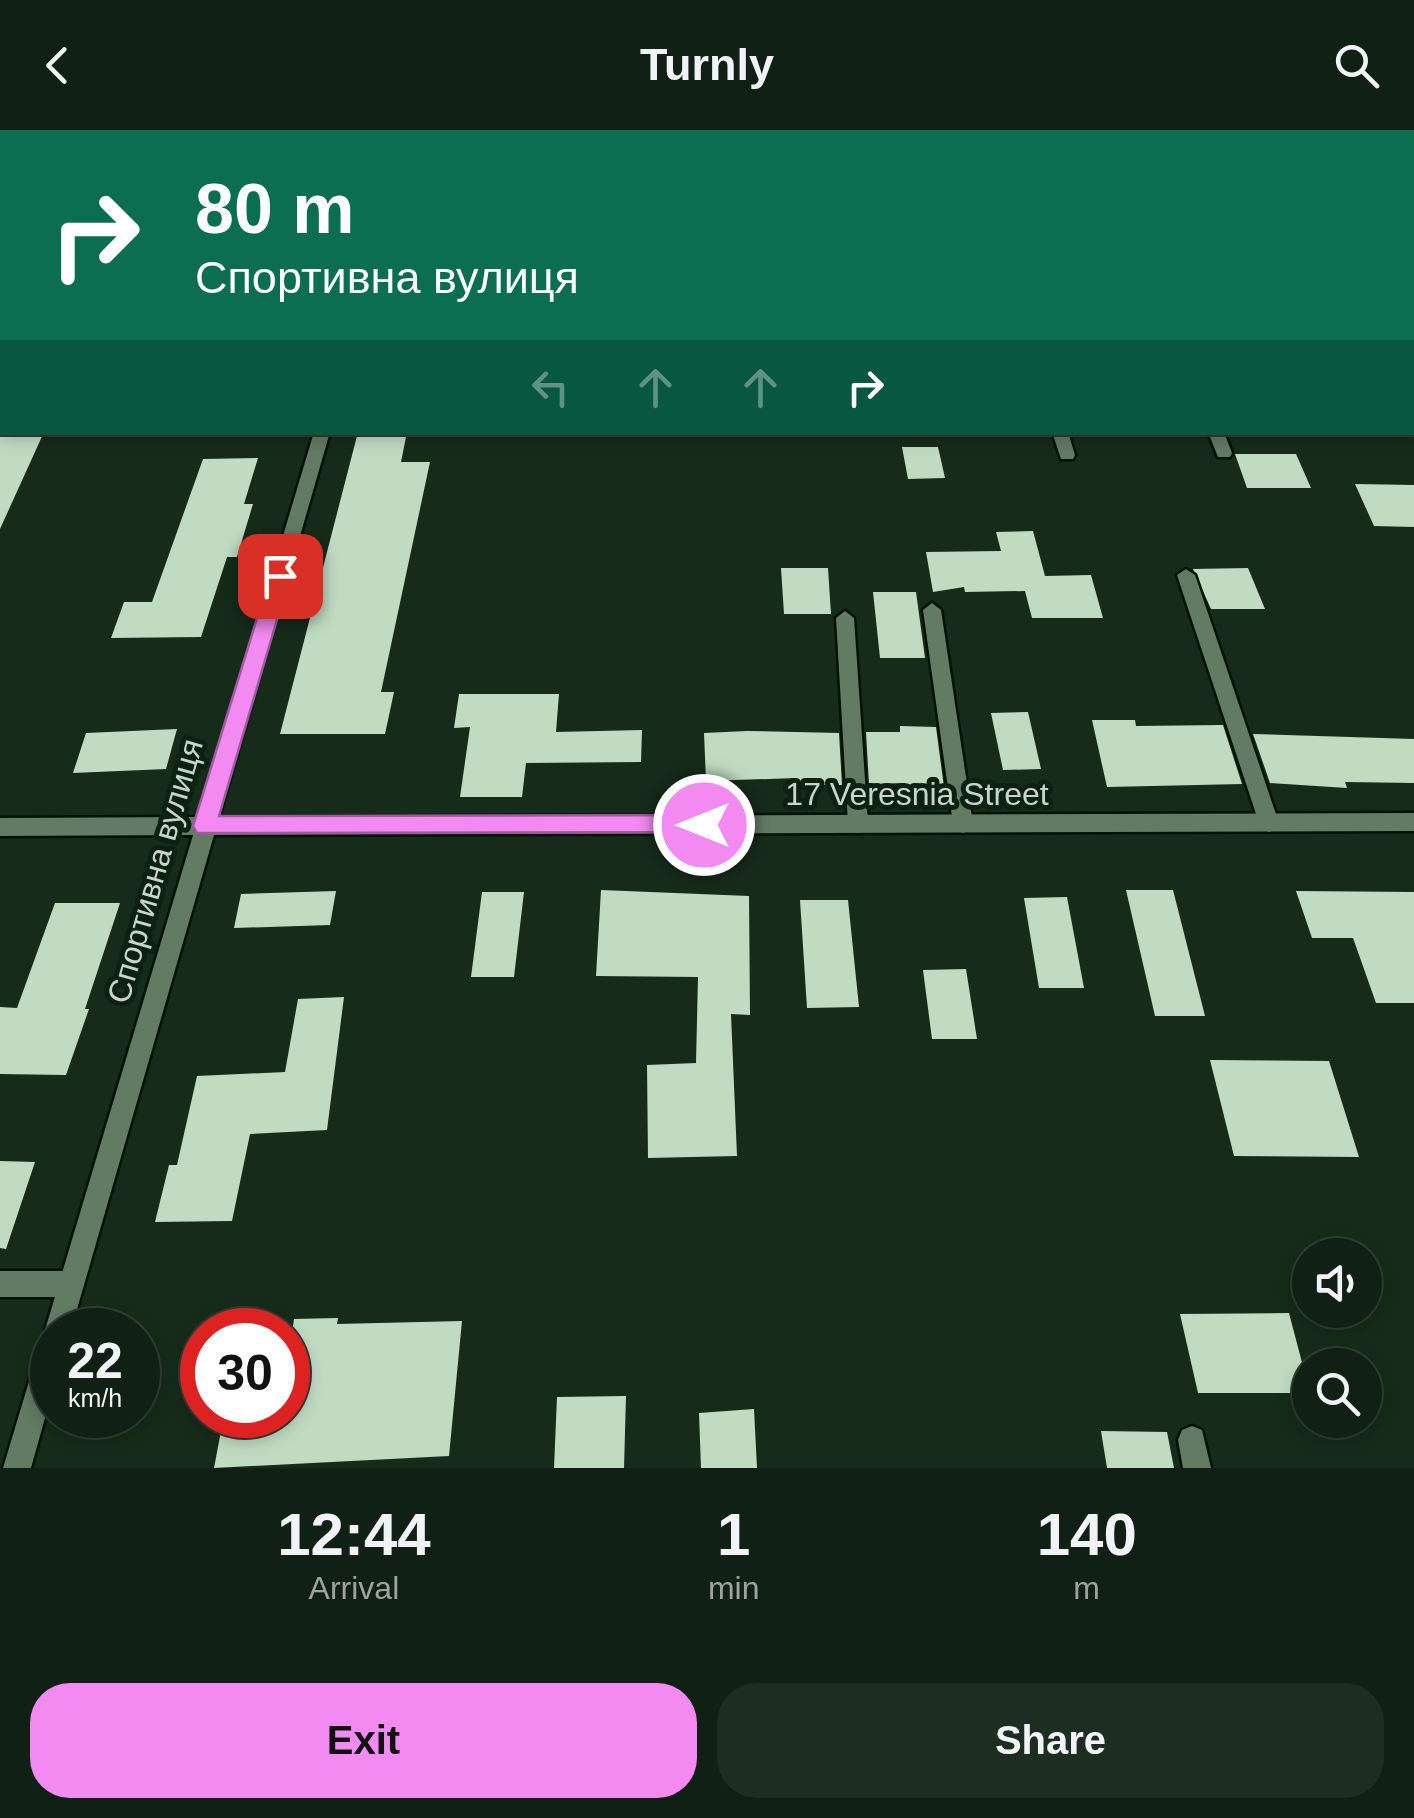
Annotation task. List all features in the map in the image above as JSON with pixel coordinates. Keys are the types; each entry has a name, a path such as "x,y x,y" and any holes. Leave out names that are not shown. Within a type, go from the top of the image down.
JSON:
{"street":[{"name":"Спортивна вулиця","path":"64,1308 321,435"},
{"path":"1061,435 1068,456"},
{"path":"1217,435 1224,454"},
{"path":"1186,575 1268,823"},
{"path":"932,610 963,824"},
{"path":"845,618 858,824"},
{"name":"17 Veresnia Street","path":"0,827 1414,822"},
{"path":"0,1284 71,1284"},
{"path":"18,1468 30,1426"}],"building":[{"path":"0,435 43,435 0,529"},
{"path":"357,435 406,435 401,462 430,462 381,692 394,692 385,734 280,734"},
{"path":"902,447 938,447 945,478 908,479"},
{"path":"1235,454 1296,454 1311,488 1247,488"},
{"path":"258,458 244,504 253,504 237,557 227,557 201,637 111,638 124,602 152,602 203,459"},
{"path":"1355,484 1414,485 1414,527 1374,526"},
{"path":"1033,531 1045,576 1091,575 1103,618 1032,618 1025,591 965,592 964,587 933,592 926,552 1001,551 996,532"},
{"path":"781,568 828,568 831,614 784,614"},
{"path":"1248,568 1265,609 1211,609 1193,569"},
{"path":"873,592 916,592 925,658 880,658"},
{"path":"459,694 559,694 556,732 642,730 641,762 526,763 522,797 460,797 470,727 454,728"},
{"path":"1028,712 1041,769 1003,770 991,713"},
{"path":"1092,720 1135,720 1136,726 1223,725 1242,784 1107,787"},
{"path":"900,726 936,727 945,795 906,794 905,783 869,784 866,732 900,732"},
{"path":"177,729 166,769 73,773 86,733"},
{"path":"704,733 839,733 842,785 796,785 796,778 706,781"},
{"path":"1253,734 1414,739 1414,783 1345,782 1347,788 1270,783"},
{"path":"601,890 749,896 750,1015 731,1014 737,1156 648,1158 647,1065 696,1063 698,977 596,976"},
{"path":"1126,890 1173,890 1205,1016 1155,1016"},
{"path":"336,891 330,925 234,928 241,894"},
{"path":"1296,891 1414,892 1414,1003 1376,1003 1353,938 1312,938"},
{"path":"482,892 524,892 514,977 471,977"},
{"path":"1067,897 1084,988 1039,988 1024,898"},
{"path":"800,900 848,900 859,1007 807,1008"},
{"path":"55,903 120,903 66,1075 0,1074 0,1007 17,1008"},
{"path":"966,969 977,1039 932,1039 923,970"},
{"path":"344,997 327,1130 250,1134 232,1221 155,1222 169,1165 177,1165 197,1076 285,1072 298,999"},
{"path":"1210,1060 1329,1061 1359,1157 1234,1156"},
{"path":"0,1161 35,1162 6,1249 0,1248"},
{"path":"1289,1313 1298,1348 1292,1348 1292,1393 1198,1393 1180,1314"},
{"path":"338,1318 337,1324 462,1321 449,1456 214,1468 220,1438 310,1438 310,1319"},
{"path":"626,1396 624,1468 554,1468 557,1397"},
{"path":"754,1409 757,1468 701,1468 699,1413"},
{"path":"1101,1431 1167,1432 1174,1468 1107,1468"}],"route":[{"path":"280,576 205,826 704,825"}]}
